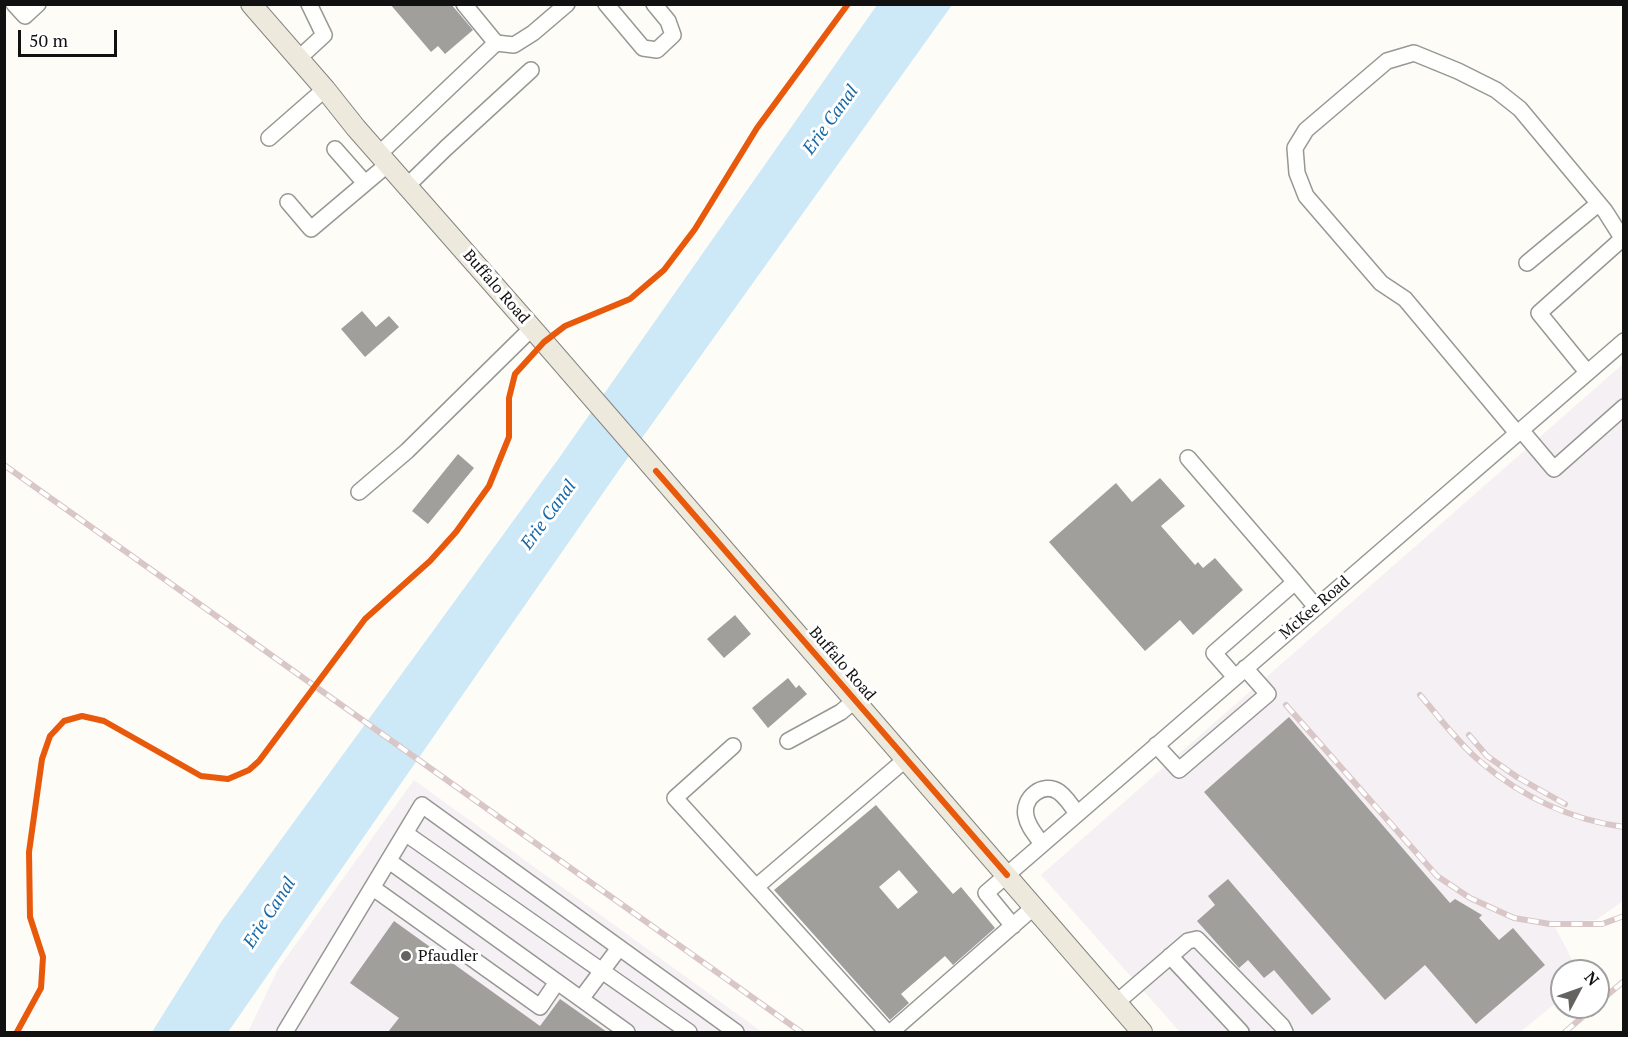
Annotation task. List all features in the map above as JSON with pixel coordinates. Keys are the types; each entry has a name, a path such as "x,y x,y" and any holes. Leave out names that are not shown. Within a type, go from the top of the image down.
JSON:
{"main road":[{"name":"Buffalo Road","path":"251,4 383,160 580,383 1142,1032"}],"street":[{"path":"14,4 25,16 38,4"},
{"path":"298,59 324,35 309,4"},
{"path":"464,4 496,44 514,45 533,33 567,4"},
{"path":"606,4 643,48 657,50 673,35 668,21 654,4"},
{"path":"288,202 312,229 365,183 383,160 496,44"},
{"path":"1587,372 1539,313 1623,240 1598,204 1520,109 1497,90 1414,53 1388,61 1306,130 1295,148 1297,173 1306,196 1381,284 1405,299 1554,470 1623,407"},
{"path":"407,186 531,70"},
{"path":"269,138 325,89"},
{"path":"335,149 365,183"},
{"path":"1527,263 1598,204"},
{"path":"359,492 407,452 532,328"},
{"name":"McKee Road","path":"1013,926 986,893 1623,341"},
{"path":"1188,458 1316,607"},
{"path":"1156,745 1179,770 1268,694 1214,653 1295,582"},
{"path":"788,741 841,712 855,700"},
{"path":"733,746 675,798 889,1032 1034,907"},
{"path":"756,887 906,759"},
{"path":"1042,844 1031,829 1026,816 1026,805 1038,790 1058,791 1068,800 1077,814"},
{"path":"285,1032 422,806 619,948 718,1027 736,1032"},
{"path":"405,833 688,1032"},
{"path":"389,861 627,1032"},
{"path":"373,888 540,1007 557,982"},
{"path":"1116,1003 1188,941 1197,939 1282,1026 1285,1032"},
{"path":"581,999 619,948"},
{"path":"1170,956 1241,1032"}],"shaded area":[{"path":"1623,364 1623,901 1596,920 1553,923 1572,959 1550,959 1550,1008 1520,1032 1180,1032 1041,875"},
{"path":"414,780 762,1032 248,1032 278,969"}],"water":[{"name":"Erie Canal","path":"877,5 952,5 619,470 228,1032 152,1032 221,922 559,458"}],"building":[{"path":"390,4 451,4 473,30 445,54 438,46 431,52"},
{"path":"362,311 376,327 389,316 399,327 365,357 341,329"},
{"path":"458,454 474,468 428,524 412,511"},
{"path":"1160,478 1185,506 1161,526 1195,565 1198,562 1203,568 1215,558 1243,590 1193,635 1180,620 1145,651 1049,542 1116,483 1132,502"},
{"path":"735,615 751,634 724,658 707,639"},
{"path":"788,678 796,688 799,685 807,694 768,728 752,708"},
{"path":"1289,717 1450,903 1455,899 1482,915 1479,918 1499,940 1513,928 1545,965 1476,1024 1425,965 1385,1000 1204,792"},
{"path":"876,805 953,894 961,887 995,928 953,965 945,956 901,994 909,1003 890,1020 774,890","holes":["899,870 918,892 898,909 879,887"]},
{"path":"1228,879 1331,999 1312,1015 1274,970 1264,978 1248,960 1239,968 1197,921 1215,905 1208,896"},
{"name":"Pfaudler","path":"394,921 540,1026 560,999 607,1032 388,1032 399,1018 350,983"}],"railway":[{"path":"4,465 801,1032"},
{"path":"1420,695 1474,756 1497,775 1531,796 1567,813 1624,827"},
{"path":"1286,705 1437,876 1470,898 1514,918 1550,924 1602,924 1624,916"},
{"path":"1469,735 1487,756 1517,777 1565,804"},
{"path":"1610,993 1624,981"},
{"path":"1565,1032 1580,1019"}],"cycle path":[{"path":"17,1032 41,988 43,957 30,917 29,852 42,759 50,736 64,721 82,716 104,721 201,776 228,779 249,770 259,761 365,619 430,561 456,532 489,486 509,437 509,398 515,374 544,342 565,326 630,299 664,270 695,229 757,128 848,4"},
{"path":"656,471 1007,875"}],"place":[{"name":"Pfaudler","path":"406,956"}]}
